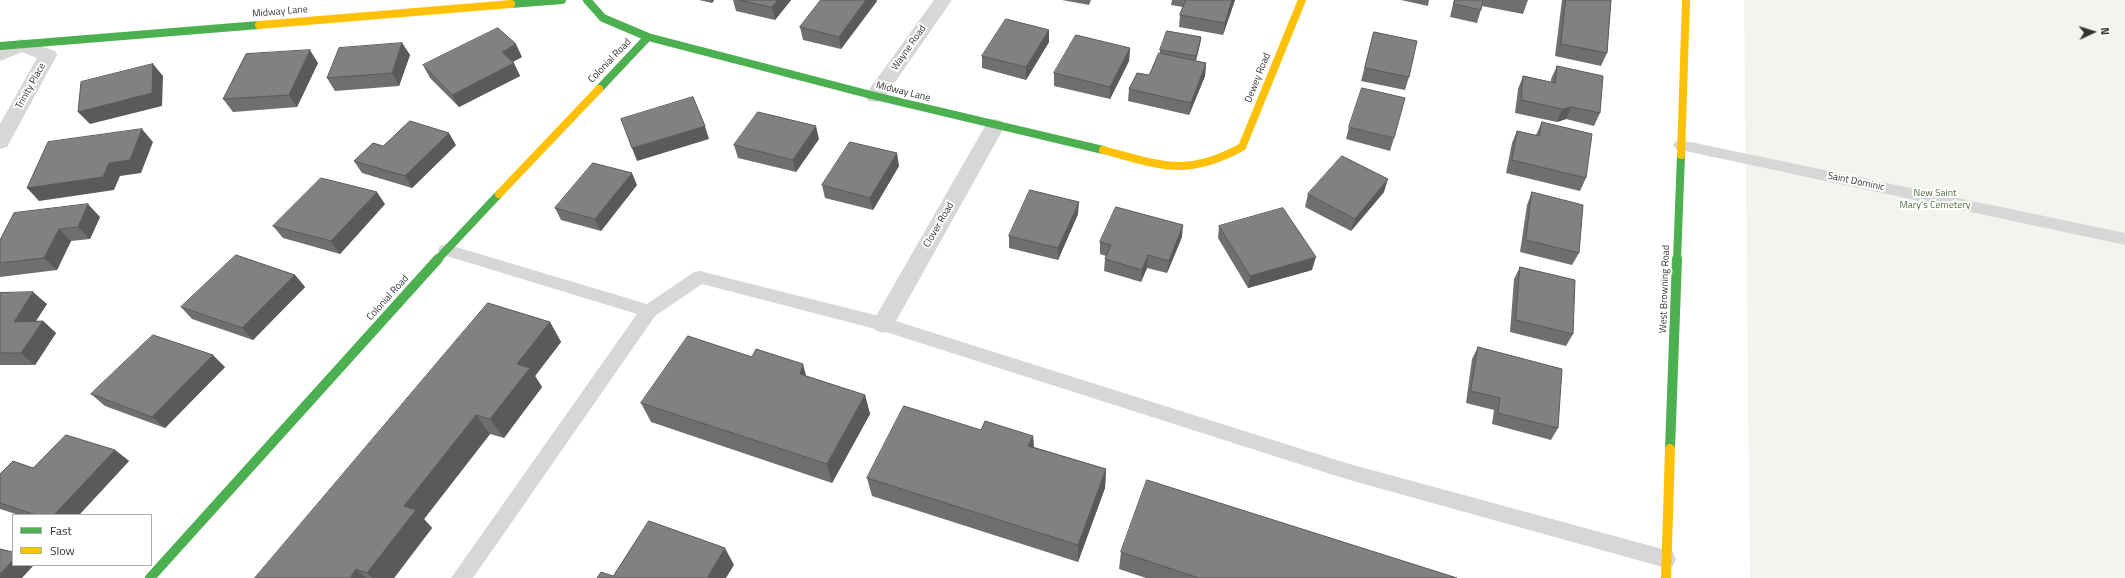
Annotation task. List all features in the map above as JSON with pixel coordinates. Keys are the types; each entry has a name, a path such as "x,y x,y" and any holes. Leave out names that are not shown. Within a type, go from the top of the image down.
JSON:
{"street":[{"name":"Midway Lane","path":"0,46 562,0"},
{"name":"Midway Lane","path":"587,0 603,18 648,37 996,126 1166,165 1200,165 1226,156"},
{"name":"Wayne Road","path":"875,96 943,0"},
{"name":"Dewey Road","path":"1226,156 1242,147 1302,0"},
{"name":"West Browning Road","path":"1666,578 1686,0"},
{"name":"Colonial Road","path":"150,578 446,250 648,37"},
{"path":"0,55 21,45"},
{"name":"Trinity Place","path":"0,142 48,55 21,45"},
{"name":"Clover Road","path":"882,324 996,126"}],"lane":[{"name":"Saint Dominic","path":"1681,145 2125,239"},
{"path":"446,250 649,311"},
{"path":"461,578 649,311 700,277 882,324 1346,471 1666,559"}],"green space":[{"name":"New Saint Mary's Cemetery","path":"1744,0 2125,0 2125,578 1750,578"}],"building":[{"path":"739,0 778,0 772,7"},
{"path":"821,0 866,0 839,37 800,27"},
{"path":"1186,0 1232,0 1225,23 1180,15"},
{"path":"1455,0 1483,0 1481,10 1454,4"},
{"path":"1566,0 1611,0 1607,53 1561,44"},
{"path":"1006,19 1049,30 1026,67 982,56"},
{"path":"498,28 516,44 502,52 514,63 452,95 423,65"},
{"path":"1167,31 1201,37 1196,56 1160,50"},
{"path":"1374,32 1417,41 1409,77 1365,68"},
{"path":"1076,35 1130,48 1110,87 1054,73"},
{"path":"402,43 392,73 327,78 339,48"},
{"path":"310,50 289,95 223,99 246,54"},
{"path":"1159,53 1206,63 1191,103 1129,89 1137,73 1149,75"},
{"path":"153,64 152,93 78,112 81,82"},
{"path":"1557,66 1603,76 1600,113 1571,107 1562,109 1521,100 1523,76 1555,83"},
{"path":"1362,88 1405,98 1394,138 1349,127"},
{"path":"693,97 705,126 632,148 621,119"},
{"path":"758,112 816,126 793,160 734,145"},
{"path":"410,121 449,133 405,176 354,161 373,143 383,146"},
{"path":"1542,122 1592,134 1586,178 1512,160 1517,131 1539,136"},
{"path":"142,129 130,160 109,163 103,177 27,188 48,142"},
{"path":"850,142 897,153 870,198 822,185"},
{"path":"1342,156 1388,179 1355,219 1308,194"},
{"path":"593,163 632,173 595,219 555,208"},
{"path":"321,178 377,192 331,241 273,226"},
{"path":"1030,190 1079,202 1058,248 1009,236"},
{"path":"1532,192 1583,205 1579,253 1526,240"},
{"path":"88,204 78,227 59,229 44,258 0,263 0,240 14,213"},
{"path":"1116,207 1183,225 1169,261 1148,255 1142,270 1105,259 1111,245 1100,242"},
{"path":"1283,208 1316,257 1250,276 1219,226"},
{"path":"236,255 295,275 242,328 181,307"},
{"path":"1520,267 1575,280 1573,334 1516,320"},
{"path":"33,292 14,322 43,321 21,353 0,353 0,293"},
{"path":"488,303 550,322 517,364 530,368 490,419 476,415 404,506 416,510 367,573 356,569 350,578 255,578"},
{"path":"153,335 213,355 152,417 91,394"},
{"path":"688,336 752,357 756,349 803,364 800,374 865,395 827,464 641,403"},
{"path":"1478,347 1562,369 1558,428 1498,413 1500,398 1471,391"},
{"path":"904,406 981,430 985,421 1033,436 1028,446 1106,469 1078,545 867,478"},
{"path":"66,435 115,450 55,514 33,514 0,503 0,474 13,461 33,468"},
{"path":"1147,480 1457,578 1199,578 1121,552"},
{"path":"649,521 725,548 707,578 597,578 601,572 613,576"},
{"path":"0,549 12,552 12,561 0,574"}],"traffic: fast":[{"path":"511,4 562,0"},
{"path":"587,0 603,18 648,37 875,96 1103,150"},
{"path":"0,46 259,25"},
{"path":"599,89 648,37"},
{"path":"1670,449 1681,155"},
{"path":"150,578 446,250 499,194"}],"traffic: slow":[{"path":"1103,150 1163,165 1188,166 1211,162 1242,147 1302,0"},
{"path":"1681,155 1686,0"},
{"path":"259,25 511,4"},
{"path":"499,194 599,89"},
{"path":"1666,578 1670,449"}]}
